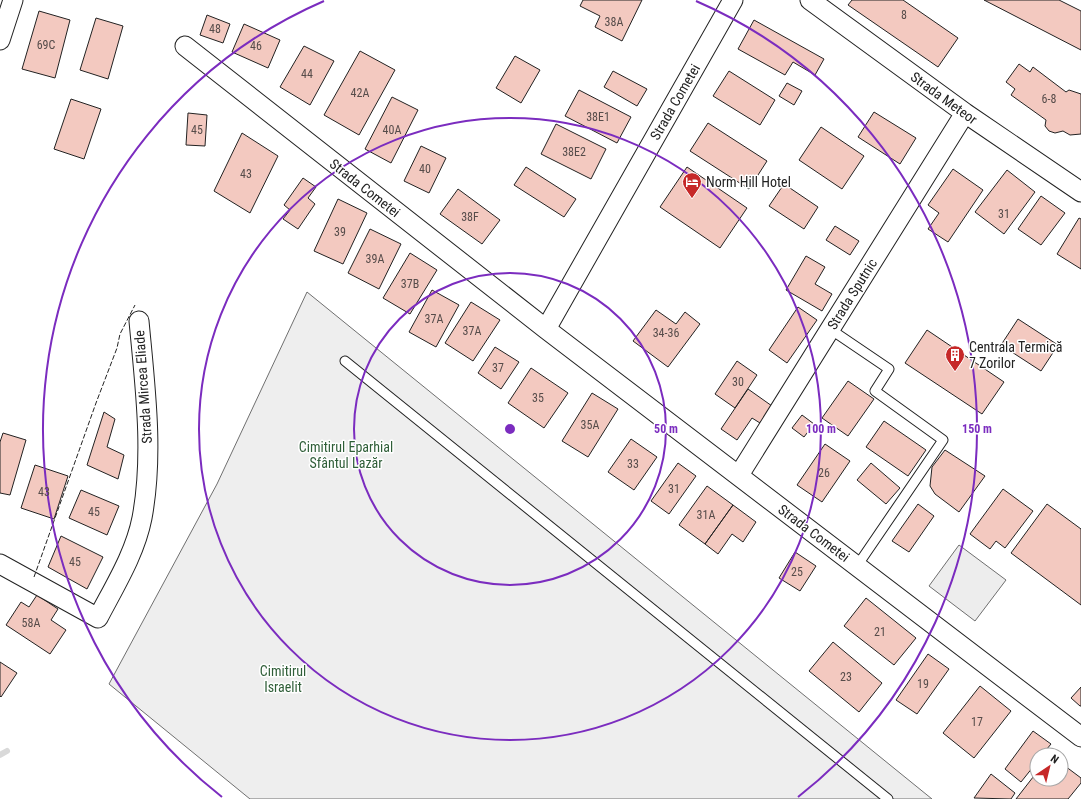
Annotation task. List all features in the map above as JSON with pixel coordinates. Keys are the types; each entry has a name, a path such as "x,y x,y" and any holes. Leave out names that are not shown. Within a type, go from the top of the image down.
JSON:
{"street":[{"path":"0,40 13,0"},
{"name":"Strada Cometei","path":"546,329 733,0"},
{"name":"Strada Meteor","path":"810,0 965,113 1081,192"},
{"name":"Strada Cometei","path":"185,46 546,329 1081,737"},
{"name":"Strada Sputnic","path":"739,475 965,113"},
{"name":"Strada Mircea Eliade","path":"0,564 98,618 132,548 142,519 147,424 145,376 139,321"}],"lane":[{"path":"830,329 889,369 875,391 943,440 857,566"},
{"path":"344,361 888,799"}],"green space":[{"name":"Cimitirul Eparhial Sfântul Lazăr","path":"307,292 932,799 250,799 109,684 217,484"}],"shaded area":[{"path":"959,545 1006,580 975,621 929,586"}],"building":[{"path":"583,0 642,0 622,41 595,27 600,16 580,6"},
{"path":"852,0 903,0 958,38 938,67 848,5"},
{"path":"984,0 1059,0 1081,11 1081,50"},
{"path":"39,11 70,20 55,78 22,69"},
{"path":"207,15 230,24 223,43 200,35"},
{"path":"96,18 123,26 108,79 80,70"},
{"path":"754,20 824,59 815,75 793,62 785,75 738,49"},
{"path":"244,24 280,40 268,68 232,52"},
{"path":"304,46 334,61 310,105 280,87"},
{"path":"360,51 395,70 359,135 324,115"},
{"path":"515,56 540,70 521,103 496,88"},
{"path":"1019,64 1030,72 1033,67 1066,92 1069,90 1081,94 1081,134 1070,135 1063,131 1055,133 1049,131 1045,126 1046,120 1011,95 1015,89 1006,82"},
{"path":"613,71 647,89 637,106 604,87"},
{"path":"729,71 775,100 760,125 713,96"},
{"path":"787,83 802,91 794,105 779,96"},
{"path":"579,90 631,117 617,143 565,116"},
{"path":"392,97 418,110 391,163 365,149"},
{"path":"71,99 101,109 84,159 54,149"},
{"path":"874,112 916,138 900,164 858,137"},
{"path":"188,113 207,115 205,146 186,145"},
{"path":"708,123 767,161 749,189 690,151"},
{"path":"556,124 606,149 591,179 541,154"},
{"path":"821,127 864,156 842,189 799,160"},
{"path":"242,133 278,156 250,213 214,191"},
{"path":"421,146 446,158 429,193 404,181"},
{"path":"526,167 576,199 564,217 514,185"},
{"path":"687,167 747,208 720,248 660,207"},
{"path":"953,169 983,190 948,242 928,229 939,213 928,205"},
{"path":"1007,170 1035,192 1004,234 975,212"},
{"path":"303,178 316,187 308,198 315,204 298,229 283,219 290,210 284,205"},
{"path":"784,184 818,207 804,229 769,206"},
{"path":"458,189 500,220 482,244 440,214"},
{"path":"1041,196 1065,213 1041,245 1018,229"},
{"path":"338,199 367,213 343,264 314,251"},
{"path":"1079,218 1081,219 1081,269 1057,254"},
{"path":"835,226 859,241 850,255 826,240"},
{"path":"370,229 401,244 379,289 348,273"},
{"path":"410,253 437,270 410,314 383,298"},
{"path":"806,256 825,267 815,284 832,294 822,311 786,290"},
{"path":"432,290 459,305 436,347 409,332"},
{"path":"471,302 500,320 473,361 445,343"},
{"path":"798,307 817,320 787,363 769,350"},
{"path":"656,310 676,324 685,312 700,324 668,367 633,341"},
{"path":"1018,319 1058,345 1041,371 1001,345"},
{"name":"Centrala Termică 7 Zorilor","path":"927,330 1004,382 982,414 905,363"},
{"path":"495,347 519,362 501,389 478,373"},
{"path":"737,361 757,375 735,408 715,394"},
{"path":"531,368 568,393 544,428 508,403"},
{"path":"848,381 874,399 848,436 822,418"},
{"path":"748,389 772,406 760,423 752,418 737,440 721,429"},
{"path":"592,393 618,409 588,457 562,441"},
{"path":"104,412 115,419 107,447 124,455 118,479 87,465"},
{"path":"802,415 814,424 804,437 792,428"},
{"path":"884,421 926,450 908,476 866,447"},
{"path":"3,433 26,440 10,495 0,493 0,442"},
{"path":"631,439 657,457 634,490 608,472"},
{"path":"825,444 850,461 822,502 797,485"},
{"path":"945,450 985,476 959,512 935,494 930,486 932,467"},
{"path":"678,463 696,476 669,514 651,501"},
{"path":"871,463 900,488 886,504 857,480"},
{"path":"35,465 68,476 54,519 21,508"},
{"path":"707,486 733,505 705,544 679,525"},
{"path":"1003,489 1033,511 1005,548 996,541 990,549 970,534"},
{"path":"81,490 119,506 107,535 69,518"},
{"path":"918,504 934,516 909,552 892,541"},
{"path":"1047,504 1081,529 1081,605 1011,553"},
{"path":"733,505 756,522 743,542 732,534 718,554 705,544"},
{"path":"61,536 103,557 87,589 48,567"},
{"path":"795,552 816,566 800,591 779,578"},
{"path":"37,595 58,609 51,620 66,630 50,654 6,625 21,602 29,607"},
{"path":"866,598 916,638 894,665 844,626"},
{"path":"833,642 882,683 859,712 809,671"},
{"path":"928,654 949,669 917,714 896,700"},
{"path":"0,662 17,673 1,697 0,696"},
{"path":"980,686 1011,711 974,758 943,733"},
{"path":"1081,687 1081,706 1080,706 1071,698"},
{"path":"1033,731 1051,744 1049,747 1029,747 1029,772 1021,782 1005,769"},
{"path":"1069,769 1081,778 1081,783 1068,799 1016,799 1029,782 1029,787 1069,787"},
{"path":"991,774 1015,793 1011,799 974,798"}],"waterway":[{"path":"0,755 7,751"}],"fence":[{"path":"34,577 117,348 120,334 135,305"}],"place":[{"name":"Norm Hill Hotel","path":"692,199"},
{"name":"Centrala Termică 7 Zorilor","path":"955,372"}],"park label":[{"name":"Cimitirul Israelit","path":"283,680"}]}
